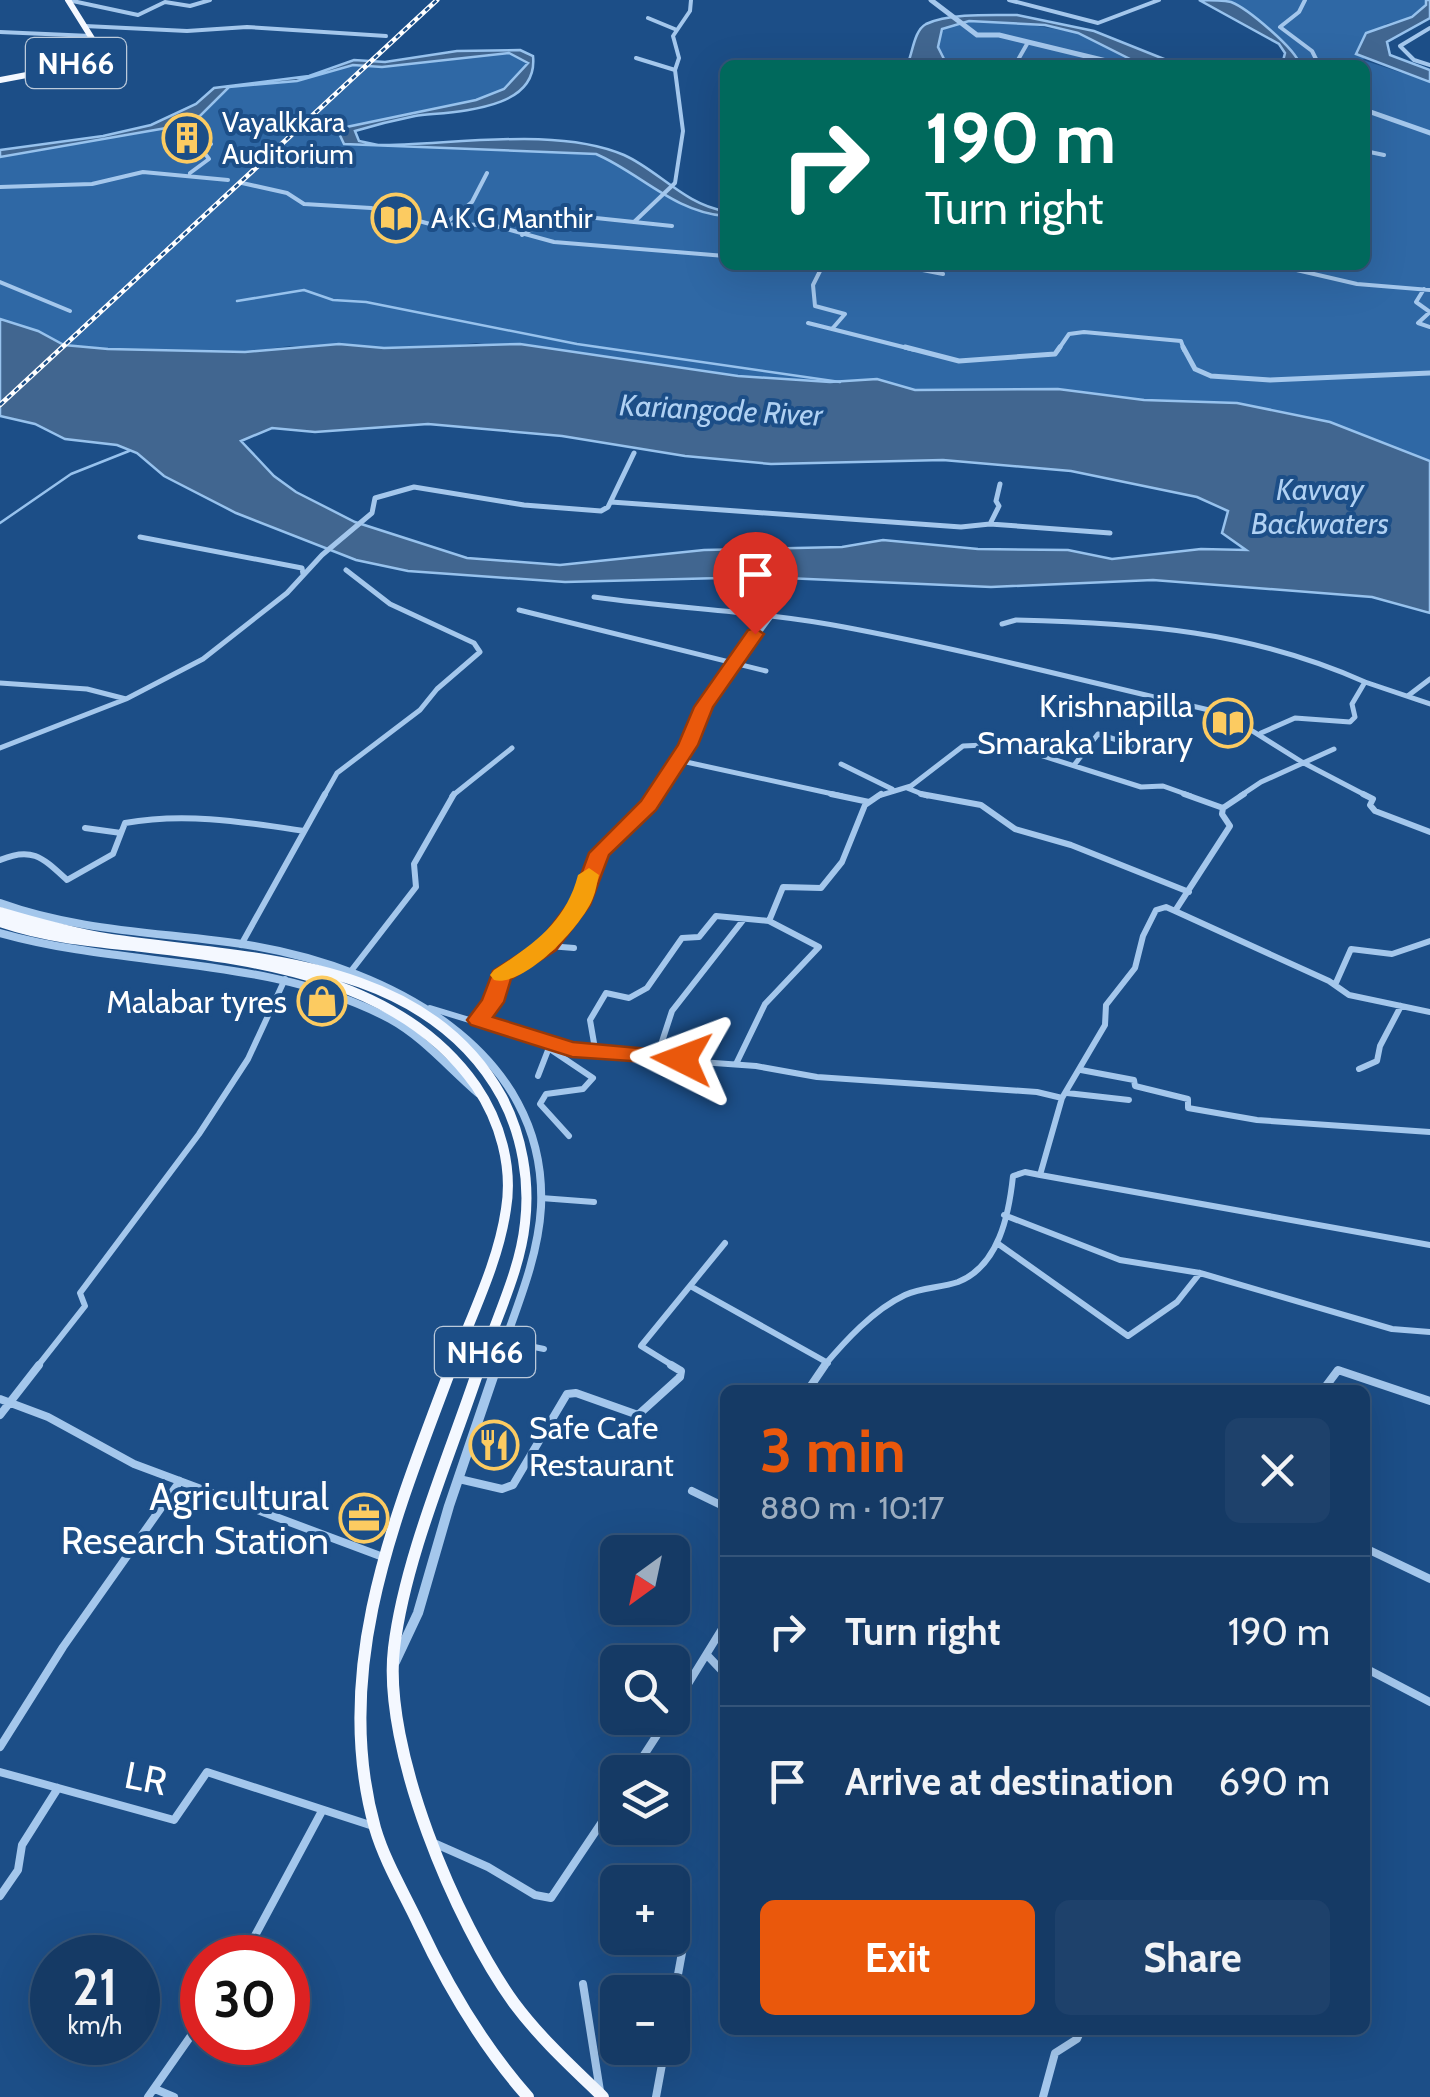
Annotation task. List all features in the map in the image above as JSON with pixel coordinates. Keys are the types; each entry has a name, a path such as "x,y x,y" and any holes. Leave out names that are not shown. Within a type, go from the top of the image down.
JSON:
{"highway":[{"name":"NH66","path":"0,80 78,62 92,48 92,36 68,0"},
{"name":"NH66","path":"0,912 60,929 261,955 341,974 438,1023 469,1051 496,1085 513,1118 523,1149 527,1184 521,1245 423,1534 402,1609 394,1664 399,1729 447,1884 504,1990 548,2044 602,2096"},
{"name":"NH66","path":"0,922 31,934 276,968 330,982 403,1016 433,1036 460,1061 503,1136 509,1195 486,1282 384,1557 362,1655 365,1772 375,1827 458,2005 494,2061 528,2097"}],"street":[{"path":"68,0 138,15 165,2 190,6 210,0"},
{"path":"634,222 675,183 684,131 675,70 679,58 673,36 690,11 691,0"},
{"path":"931,0 978,35 999,35 1100,60"},
{"path":"1009,0 1098,23 1159,0"},
{"path":"1305,0 1299,12 1280,28 1312,51 1316,60"},
{"path":"648,18 678,30"},
{"path":"85,26 187,31 247,26 386,36"},
{"path":"1430,28 1400,46 1414,60 1430,65"},
{"path":"0,32 92,36"},
{"path":"1018,60 1027,44"},
{"path":"636,58 675,70"},
{"path":"1370,112 1430,133"},
{"path":"189,174 209,159 203,151 211,144"},
{"path":"1370,152 1384,155"},
{"path":"0,187 92,184 143,172 228,180"},
{"path":"445,224 472,202 487,173"},
{"path":"242,184 287,194 304,204 371,208 445,224 507,228 522,235 600,247 720,256"},
{"path":"522,235 558,214 672,226"},
{"path":"820,270 810,292 815,306 845,314 832,329"},
{"path":"923,270 943,274"},
{"path":"1298,270 1357,284 1427,290"},
{"path":"0,282 21,286 46,305 70,310"},
{"path":"1427,290 1416,302 1430,312 1418,323 1430,327"},
{"path":"808,323 959,362 1054,354 1069,334 1084,332 1181,341 1193,368 1206,376 1276,379 1430,374"},
{"path":"0,748 126,700 202,659 287,594 322,555 372,513 375,498 414,488 601,511 610,502 634,453"},
{"path":"990,524 999,506 996,501 1000,484"},
{"path":"610,502 869,522 960,527 990,524 1110,532"},
{"path":"140,537 256,557 302,568 303,575"},
{"path":"242,945 337,773 420,710 437,689 480,652 474,643 408,616 368,593 346,570"},
{"path":"594,597 680,609 731,609 872,632 1055,678 1118,687 1224,714 1302,762 1373,799 1370,806 1374,811 1430,832"},
{"path":"519,610 766,671"},
{"path":"478,1020 493,1002 501,976 548,946 582,900 599,853 648,805 688,745 704,707 772,615"},
{"path":"1002,624 1016,620 1135,623 1157,630 1228,636 1260,644 1275,653 1320,662 1430,704"},
{"path":"1408,696 1430,678"},
{"path":"1260,734 1290,717 1350,722 1355,718 1353,700 1365,682"},
{"path":"0,684 87,690 126,700"},
{"path":"1075,764 1098,734 1162,754"},
{"path":"4,736 12,742"},
{"path":"770,921 782,888 821,888 832,879 857,819 869,802 892,789 911,786 963,746 1006,744 1141,788 1162,786 1222,808"},
{"path":"352,971 416,887 414,864 448,801 458,788 512,748"},
{"path":"1222,808 1262,782 1334,750"},
{"path":"677,760 869,802"},
{"path":"841,764 892,789"},
{"path":"905,787 929,797 981,805 1016,829 1189,892"},
{"path":"1175,910 1230,826 1222,808"},
{"path":"0,860 19,852 37,853 67,880 113,854 125,823 141,819 216,820 304,831"},
{"path":"85,828 120,833"},
{"path":"0,902 63,921 242,945 298,955 352,971 430,1008 461,1029 507,1082 535,1143 541,1198 530,1268 442,1524 414,1632 394,1664"},
{"path":"1040,1174 1065,1096 1105,1025 1106,1005 1135,968 1143,936 1156,910 1175,910 1349,995 1430,1012"},
{"path":"589,1052 594,1043 590,1020 606,994 628,998 646,988 682,938 700,938 716,916 770,921 818,947 765,1004 736,1064"},
{"path":"656,1057 672,1011 744,920"},
{"path":"0,932 44,944 285,979 325,990 394,1021 481,1096"},
{"path":"1335,985 1351,949 1399,953 1420,940 1430,941"},
{"path":"548,946 574,948"},
{"path":"0,1414 85,1306 80,1293 219,1104 248,1058 285,979"},
{"path":"1359,1069 1376,1061 1401,1006"},
{"path":"430,1008 552,1045 589,1052 736,1064 817,1077 1129,1100"},
{"path":"538,1076 552,1045"},
{"path":"552,1045 594,1078 583,1088 546,1094 540,1104 568,1136"},
{"path":"1081,1070 1134,1080 1135,1086 1188,1099 1188,1108 1258,1120 1430,1132"},
{"path":"812,1385 828,1363 904,1294 962,1280 978,1272 997,1243 1014,1176 1025,1172 1168,1201 1240,1208 1430,1245"},
{"path":"541,1198 594,1202"},
{"path":"1004,1216 1120,1260 1200,1273 1392,1329 1430,1332"},
{"path":"459,1479 502,1489 513,1485 568,1394 638,1416 680,1377 681,1371 641,1346 725,1243"},
{"path":"997,1243 1128,1336 1177,1302 1200,1273"},
{"path":"692,1287 828,1363"},
{"path":"505,1341 544,1349"},
{"path":"1327,1385 1338,1370 1430,1401"},
{"path":"0,1398 48,1417 134,1464 384,1557"},
{"path":"0,1747 63,1646 180,1481"},
{"path":"692,1492 720,1504"},
{"path":"1370,1550 1430,1580"},
{"path":"690,1682 720,1633"},
{"path":"707,1655 720,1669"},
{"path":"1370,1671 1430,1702"},
{"name":"LR","path":"0,1772 174,1820 206,1772 375,1827"},
{"path":"0,1896 18,1870 22,1845 58,1788"},
{"path":"255,1935 322,1811"},
{"path":"431,1840 445,1850 488,1866 535,1895 551,1898 600,1825"},
{"path":"583,1984 602,2096"},
{"path":"1043,2097 1055,2053 1079,2035"},
{"path":"174,2097 152,2093 180,2052"},
{"path":"656,2097 662,2065"}],"shaded area":[{"path":"1225,0 1426,0 1426,5 1412,17 1386,24 1363,60 1298,60 1255,19"},
{"path":"1008,21 1078,33 1132,60 944,60 938,47 938,34 952,24"},
{"path":"509,53 529,62 504,89 476,100 338,129 344,144 596,154 673,200 720,215 720,270 1370,270 1370,62 1430,82 1430,461 1330,422 1237,403 1144,400 1058,389 915,390 877,379 830,382 738,376 476,343 431,348 290,346 245,352 108,349 64,345 38,331 0,319 0,157 172,127 200,115 229,87 297,81 352,65 382,67"}],"water":[{"path":"1199,0 1227,1 1238,6 1259,20 1298,60 1283,60 1285,53 1279,44"},
{"path":"1426,0 1430,0 1430,18 1387,42 1390,55 1430,70 1430,82 1356,54 1366,33 1412,17 1426,5"},
{"path":"983,15 1017,15 1094,31 1166,60 1132,60 1078,33 1045,25 969,21 942,29 938,47 944,60 909,60 917,35 926,24"},
{"path":"520,50 533,56 531,74 522,88 508,98 471,110 415,116 355,131 359,141 378,145 536,139 597,146 636,161 684,195 720,210 720,215 673,200 596,154 344,144 337,129 476,100 504,89 528,63 509,53 382,67 353,65 297,81 229,87 200,116 172,127 0,157 0,150 103,136 151,125 196,104 214,88 309,76 354,60 385,62 457,51"},
{"name":"Kavvay Backwaters","path":"0,319 38,331 64,345 108,349 245,352 339,344 384,348 520,344 738,376 830,382 877,379 915,390 1058,389 1144,400 1237,403 1330,422 1430,461 1430,613 1372,597 1153,580 991,587 761,577 565,582 408,571 356,560 236,513 164,476 137,453 117,445 65,439 35,424 0,416","holes":["428,424 562,436 685,456 771,464 943,460 1071,471 1197,497 1228,511 1222,533 1246,550 1201,549 1112,559 1068,550 978,549 883,540 842,547 704,550 560,565 467,558 355,522 296,492 274,476 241,441 272,428 315,432"]}],"waterway":[{"path":"237,301 304,290 333,300 366,302 577,344 840,382"},
{"path":"0,523 71,474 129,451"}],"railway":[{"path":"0,405 437,0"}],"slow traffic":[{"path":"501,975 548,946 582,900 589,875"}],"place":[{"name":"Vayalkkara Auditorium","path":"187,138"},
{"name":"A K G Manthir","path":"396,218"},
{"name":"Krishnapilla Smaraka Library","path":"1228,723"},
{"name":"Malabar tyres","path":"322,1001"},
{"name":"Safe Cafe Restaurant","path":"494,1445"},
{"name":"Agricultural Research Station","path":"364,1518"}],"route":[{"path":"682,1059 572,1050 478,1020 493,1002 501,976 548,946 582,900 599,853 648,805 688,745 704,707 755,634"}],"water label":[{"name":"Kariangode River","path":"721,410"}]}
